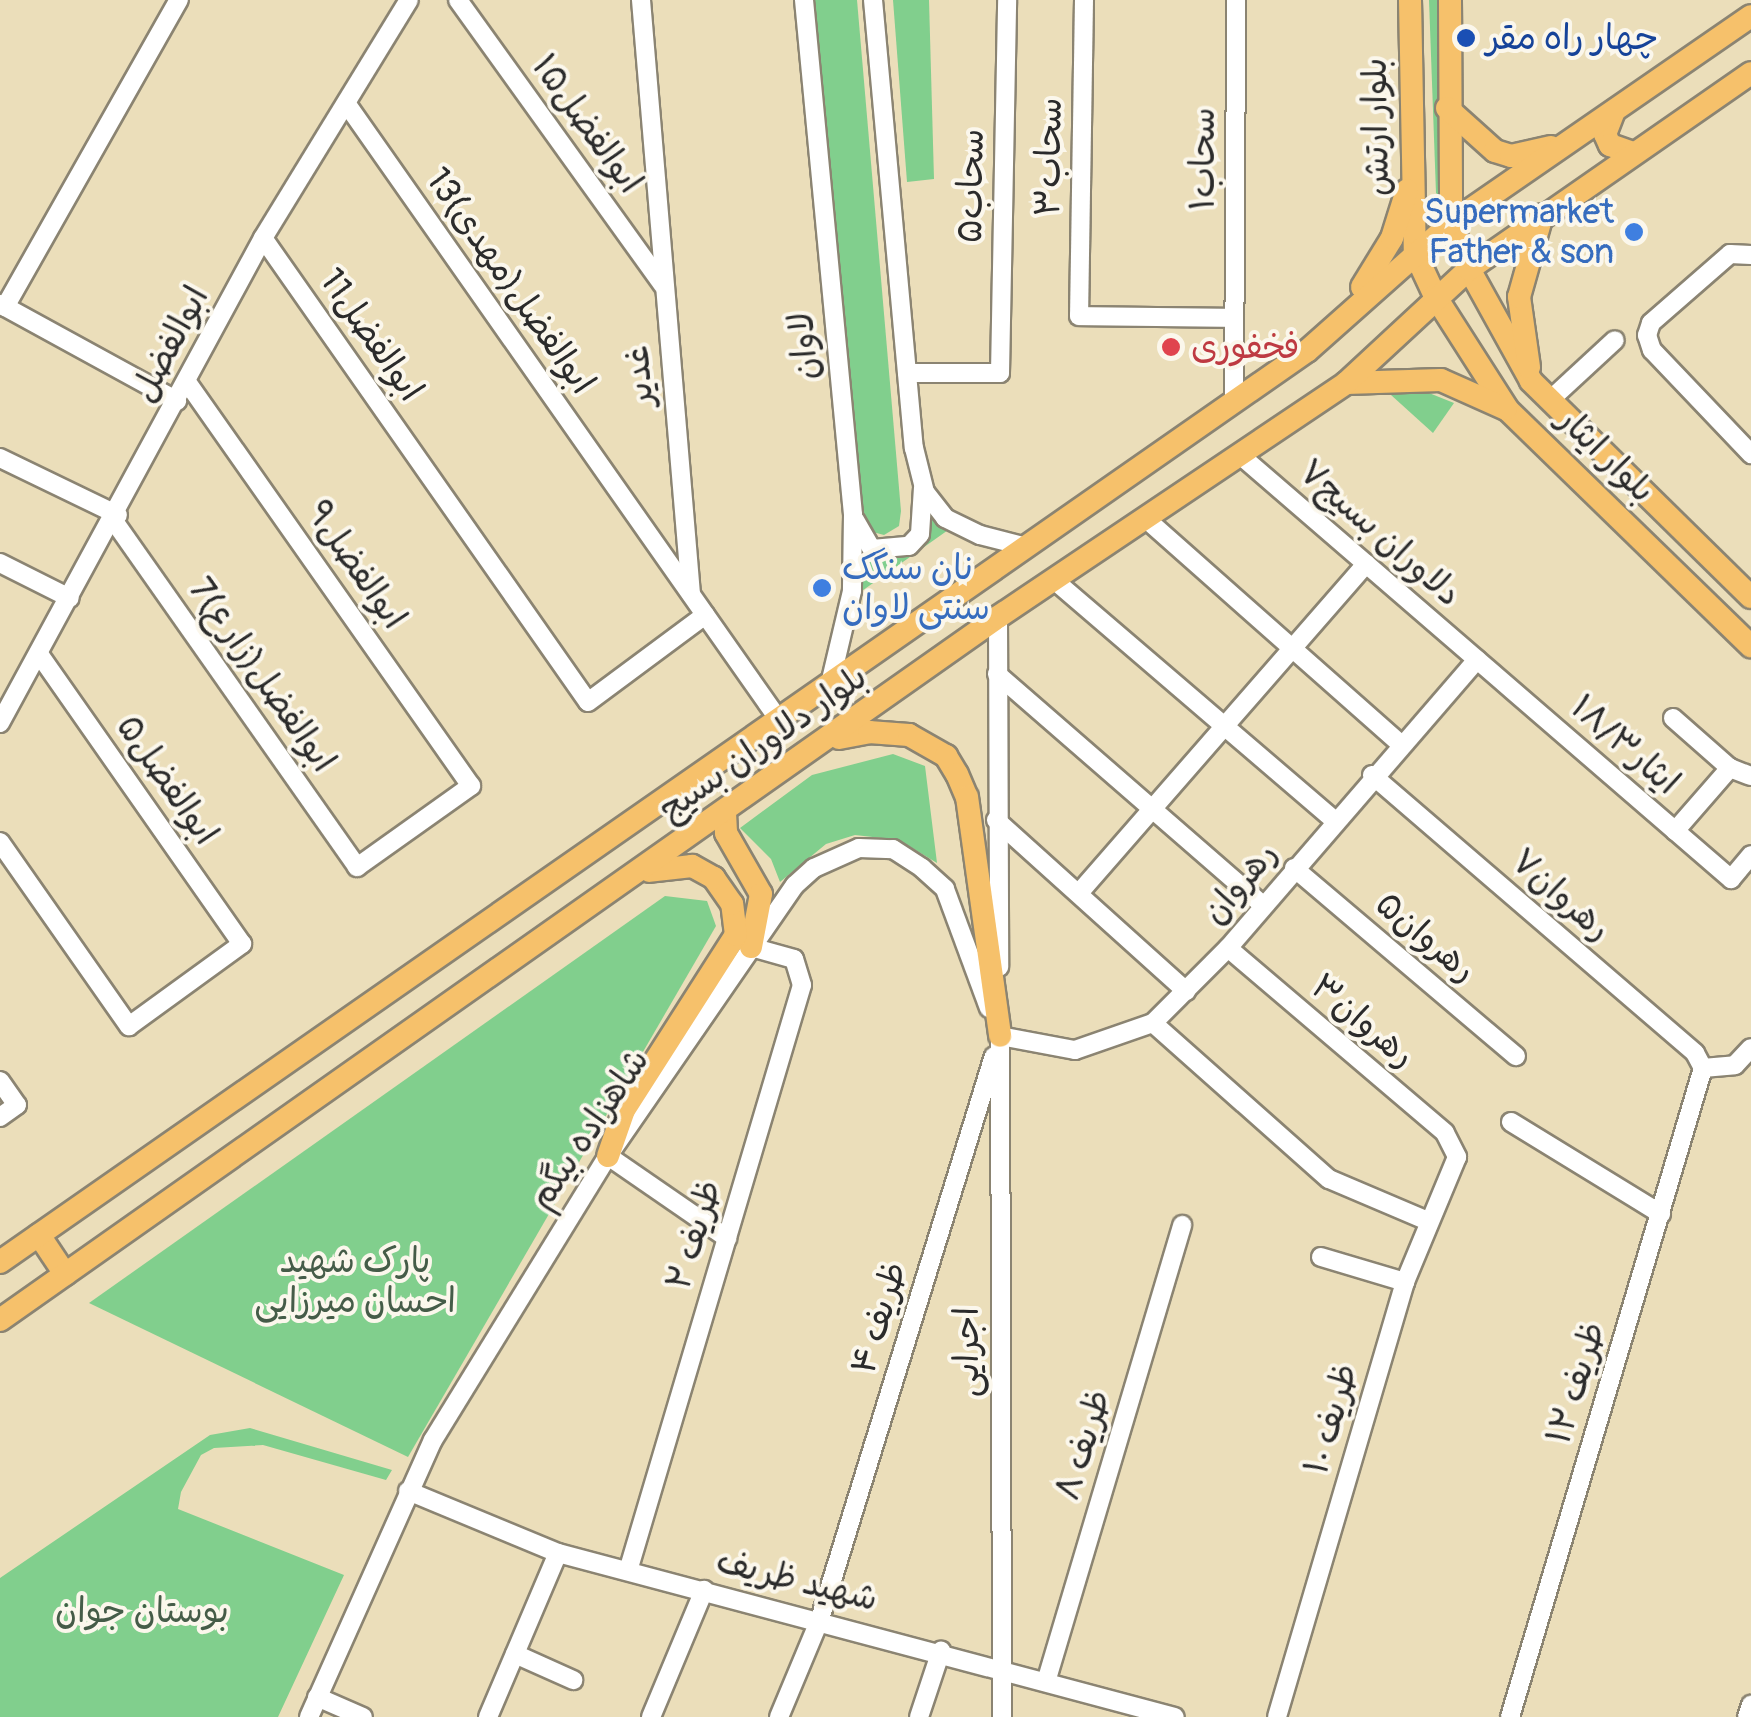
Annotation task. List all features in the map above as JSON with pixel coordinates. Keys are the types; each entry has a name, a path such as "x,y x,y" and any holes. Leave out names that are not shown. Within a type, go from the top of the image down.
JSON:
{"main road":[{"name":"بلوار ارتش","path":"1410,0 1410,177 1415,253"},
{"name":"بلوار ارتش","path":"1450,0 1447,108 1451,223 1469,269"},
{"name":"بلوار دلاوران بسیج","path":"0,1262 1307,351 1451,223 1751,16"},
{"name":"بلوار دلاوران بسیج","path":"0,1320 831,740 998,618 1346,383 1435,296 1469,269 1542,214 1751,73"},
{"path":"1447,108 1477,141 1511,156 1564,144"},
{"path":"1614,110 1605,134 1610,145 1633,153"},
{"path":"1307,351 1374,272 1410,177"},
{"path":"1531,380 1519,298 1542,214"},
{"name":"بلوار ایثار","path":"1415,253 1435,296 1508,410 1751,646"},
{"name":"بلوار ایثار","path":"1469,269 1531,380 1751,597"},
{"path":"1346,383 1440,380 1508,410"},
{"path":"1629,526 1654,501"},
{"path":"831,740 870,732 909,736 946,756 957,774 967,797 1000,1036"},
{"path":"726,813 726,833 762,894 751,947"},
{"path":"608,1156 624,1110 736,935 732,904 704,870 682,865 636,875"},
{"path":"39,1235 66,1274"}],"street":[{"path":"177,402 2,306 179,0"},
{"name":"ابوالفضل","path":"0,724 7,688 38,653 116,518 262,238 409,0"},
{"name":"ابوالفضل۱۵","path":"458,0 664,285"},
{"name":"غدیر","path":"640,0 690,594"},
{"name":"لاوان","path":"804,0 853,515 852,591 830,684"},
{"path":"853,515 872,549 909,546 920,534 923,484 907,372 874,0"},
{"name":"۵سحاب","path":"907,372 1000,373 1007,0"},
{"name":"۳سحاب","path":"1084,0 1079,316 1234,318"},
{"name":"۱سحاب","path":"1234,402 1236,0"},
{"name":"13ابوالفضل(مهدی)","path":"346,103 690,594"},
{"name":"11ابوالفضل","path":"262,238 588,702 706,615"},
{"path":"1744,253 1651,323 1647,335 1652,350 1751,454"},
{"path":"1550,400 1615,340"},
{"name":"ابوالفضل۹","path":"187,382 471,786 357,867"},
{"name":"دلاوران بسیج۷","path":"1240,456 1477,660"},
{"path":"0,458 116,518"},
{"path":"923,484 945,518 980,535 1027,547"},
{"name":"7ابوالفضل(زارع)","path":"116,518 357,867"},
{"path":"1145,518 1402,745"},
{"path":"0,563 70,598"},
{"path":"1079,893 1366,564"},
{"path":"1054,580 1334,820"},
{"path":"690,594 779,720"},
{"name":"اجرایی","path":"998,618 1002,1717"},
{"name":"ابوالفضل۵","path":"0,842 129,1026 242,944 38,653"},
{"name":"رهروان","path":"1000,1036 1075,1050 1153,1022 1228,948 1372,776 1477,660"},
{"name":"ایثار۱۸/۳","path":"1477,660 1731,879 1751,855"},
{"path":"997,674 1264,905"},
{"path":"1673,718 1730,768 1751,776"},
{"path":"1675,831 1730,768"},
{"name":"رهروان۷","path":"1372,776 1695,1053 1703,1068"},
{"path":"996,820 1186,991"},
{"name":"شاهزاده بیگم","path":"309,1717 408,1491 499,1328 608,1156 751,947 814,868 858,848 893,850 945,889 1000,1036"},
{"name":"رهروان۵","path":"1294,868 1516,1056"},
{"name":"ظریف ۲","path":"628,1571 802,985 794,959 751,947"},
{"name":"رهروان۳","path":"1228,948 1454,1144"},
{"path":"1153,1022 1329,1179 1428,1222"},
{"name":"ظریف ۴","path":"778,1717 820,1620 1000,1036"},
{"path":"1703,1068 1735,1065 1751,1048"},
{"name":"ظریف ۱۲","path":"1510,1717 1703,1068"},
{"path":"0,1080 17,1104 0,1116"},
{"path":"1511,1122 1661,1214"},
{"name":"ظریف ۱۰","path":"1277,1717 1405,1282 1457,1157 1454,1144"},
{"path":"608,1156 727,1238"},
{"name":"ظریف ۸","path":"1046,1682 1182,1226"},
{"path":"1321,1257 1405,1282"},
{"name":"شهید ظریف","path":"408,1491 558,1553 942,1651 1046,1682 1110,1709 1175,1717"},
{"path":"488,1717 558,1553"},
{"path":"651,1717 704,1590"},
{"path":"919,1717 942,1651"},
{"path":"515,1654 573,1680"},
{"path":"318,1697 362,1717"},
{"path":"1748,1717 1751,1705"}],"green space":[{"path":"811,0 857,0 901,511 899,526 884,535 869,531 862,513"},
{"path":"893,0 929,0 934,179 907,182"},
{"path":"1429,0 1443,0 1441,198 1436,193"},
{"path":"1394,389 1424,391 1454,403 1433,433 1391,395"},
{"path":"927,513 951,528 859,593 861,555 886,561 903,555"},
{"path":"893,754 925,766 937,863 899,840 855,835 826,844 780,882 771,859 740,828 812,775"},
{"name":"پارک شهید احسان میرزایی","path":"665,896 707,901 716,926 408,1457 89,1303"},
{"name":"بوستان جوان","path":"250,1428 392,1470 386,1480 263,1445 214,1448 201,1455 181,1492 178,1509 344,1575 278,1717 0,1717 0,1578 210,1435"}],"place":[{"name":"چهار راه مقر","path":"1466,38"},
{"name":"Supermarket Father & son","path":"1634,232"},
{"name":"فخفوری","path":"1171,347"},
{"name":"نان سنگک سنتی لاوان","path":"822,588"}]}
